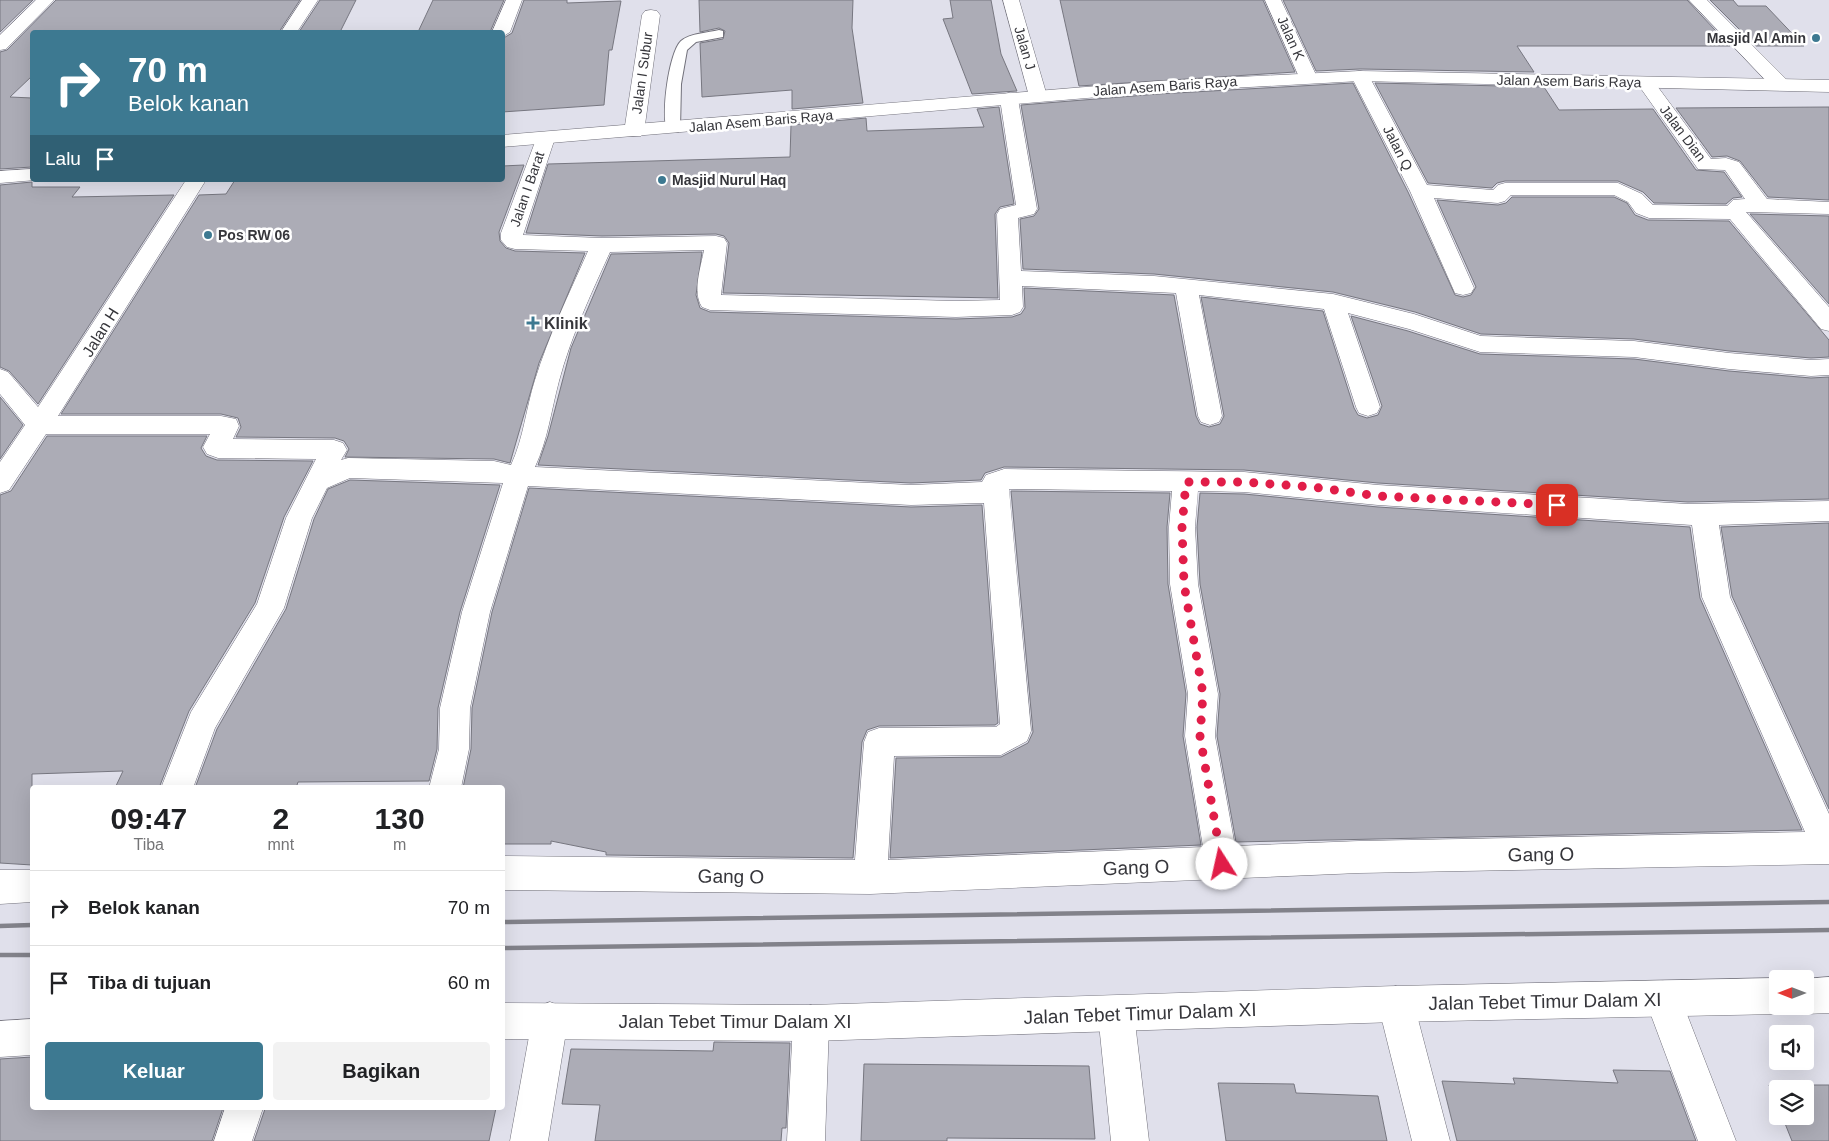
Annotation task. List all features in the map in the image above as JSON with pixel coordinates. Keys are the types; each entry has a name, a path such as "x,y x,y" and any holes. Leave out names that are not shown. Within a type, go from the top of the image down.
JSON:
{"street":[{"path":"0,45 46,0"},
{"path":"290,30 310,0"},
{"path":"502,30 514,0"},
{"name":"Jalan J","path":"1011,0 1038,96"},
{"name":"Jalan K","path":"1273,0 1308,77"},
{"path":"1697,0 1781,85"},
{"name":"Jalan I Subur","path":"634,132 651,15"},
{"name":"Jalan Asem Baris Raya","path":"505,141 634,132 1038,96 1308,77 1360,76 1829,86"},
{"name":"Jalan Q","path":"1360,76 1420,191 1463,288"},
{"name":"Jalan Dian","path":"1646,82 1705,165 1726,164 1732,166 1761,206"},
{"path":"445,785 454,749 456,708 476,612 518,476 533,444 547,381 569,317 602,245 716,243 709,287 710,302 956,309 1012,308 1007,214 1027,209 1009,99"},
{"name":"Jalan I Barat","path":"545,138 512,234 512,240 532,244 602,245"},
{"path":"0,177 30,175"},
{"name":"Jalan H","path":"0,483 195,182"},
{"path":"1420,191 1498,197 1505,189 1618,189 1635,198 1642,208 1649,211 1734,213 1799,285 1829,323"},
{"path":"1734,213 1734,208 1740,205 1829,208"},
{"path":"1010,278 1122,281 1333,302 1414,322 1480,344 1634,349 1729,361 1811,368 1829,367"},
{"path":"1186,287 1210,416"},
{"path":"1333,302 1368,407"},
{"path":"0,378 39,425 225,425 227,426 216,447 218,448 334,450 299,518 270,608 202,722 178,785"},
{"path":"318,481 348,468 494,470 518,476 911,496 996,492"},
{"path":"870,877 879,742 1002,741 1016,731 995,482 1004,479 1263,483 1378,496 1574,506 1704,516 1829,511"},
{"path":"1186,482 1182,527 1184,584 1203,694 1200,736 1222,864"},
{"path":"1704,516 1716,597 1828,848"},
{"name":"Gang O","path":"505,873 870,877 1358,857 1828,848"},
{"path":"0,887 30,886"},
{"path":"1814,996 1829,995"},
{"name":"Jalan Tebet Timur Dalam XI","path":"505,1021 811,1023 1396,1004 1769,996"},
{"path":"1663,999 1717,1141"},
{"path":"1396,1004 1431,1141"},
{"path":"1116,1014 1130,1141"},
{"path":"529,1141 550,1020"},
{"path":"806,1141 811,1023"},
{"path":"0,1039 30,1037"},
{"path":"233,1141 243,1110"}],"lane":[{"path":"673,128 674,88 680,51 687,42 719,34"}],"building":[{"path":"0,0 33,0 0,32"},
{"path":"56,0 300,0 280,30 30,30 30,78 10,97 30,98 30,167 0,169 0,52 7,50"},
{"path":"320,0 356,0 341,30 300,30"},
{"path":"433,0 504,0 491,30 419,30"},
{"path":"524,0 567,0 567,3 621,1 612,50 609,50 604,105 505,112 505,37 512,33"},
{"path":"699,0 853,0 852,28 863,103 792,109 792,90 702,97 700,43 723,39 725,31 719,28 700,32"},
{"path":"950,0 991,0 1001,54 1017,91 972,94 943,19 953,18"},
{"path":"1060,0 1263,0 1295,72 1079,86"},
{"path":"1283,0 1687,0 1730,46 1517,46 1534,72 1360,69 1316,71"},
{"path":"1710,0 1733,0 1738,6 1766,6 1804,46 1756,46"},
{"path":"1353,83 1408,192 1455,295 1463,297 1471,295 1476,287 1437,200 1498,205 1506,203 1512,197 1614,197 1627,203 1635,215 1648,220 1729,221 1829,340 1829,357 1811,358 1729,351 1634,339 1481,334 1415,312 1333,292 1154,274 1023,269 1020,219 1034,216 1039,209 1021,105 1158,94"},
{"path":"1375,83 1544,87 1559,110 1653,109 1696,170 1724,172 1742,197 1733,198 1726,204 1654,203 1643,192 1618,181 1505,181 1497,183 1492,188 1428,183"},
{"path":"999,107 1014,204 1000,207 995,214 998,298 723,293 729,243 724,236 716,234 602,236 526,233 548,164 790,157 791,125 866,118 867,131 984,127 977,109"},
{"path":"1829,107 1829,200 1768,197 1740,161 1727,156 1712,157 1676,108"},
{"path":"524,165 499,232 500,241 506,248 515,251 585,253 539,363 510,463 494,459 345,457 349,449 344,441 335,438 236,437 241,427 238,418 221,414 61,414 199,195 226,194 234,182 505,182 505,166"},
{"path":"32,182 32,187 80,187 72,197 174,195 38,404 9,371 0,367 0,185"},
{"path":"1750,214 1829,216 1829,304"},
{"path":"702,252 696,295 700,308 710,312 956,319 1012,317 1021,314 1025,308 1024,288 1174,295 1196,416 1200,424 1209,427 1220,424 1224,416 1201,297 1323,311 1354,408 1358,415 1367,418 1378,415 1382,406 1351,316 1408,331 1480,354 1634,359 1729,371 1811,378 1829,377 1829,499 1688,502 1378,483 1244,470 1004,467 985,473 981,480 911,483 538,465 548,436 571,348 611,254"},
{"path":"0,397 23,425 0,459"},
{"path":"47,436 207,436 201,448 206,456 217,460 313,461 284,517 255,603 189,711 160,785 116,785 123,771 32,774 32,785 30,785 30,865 0,863 0,495 11,491"},
{"path":"350,480 500,485 460,612 438,708 437,749 429,781 298,782 297,785 196,785 217,729 286,609 314,519 328,489"},
{"path":"529,488 911,507 982,505 998,723 995,725 879,726 867,730 862,742 853,858 606,855 606,852 551,841 551,844 505,844 505,785 464,785 471,749 472,708 492,612"},
{"path":"1011,491 1170,493 1167,527 1168,584 1186,694 1183,736 1201,845 890,858 896,758 1001,757 1028,743 1033,732"},
{"path":"1200,493 1244,494 1378,507 1690,527 1700,598 1802,830 1236,842 1217,736 1220,694 1200,584 1197,527"},
{"path":"1829,523 1829,809 1732,596 1721,527"},
{"path":"714,1042 790,1043 786,1128 782,1128 781,1141 595,1141 600,1105 562,1104 571,1049 713,1051"},
{"path":"30,1057 30,1110 222,1110 212,1141 0,1141 0,1059"},
{"path":"864,1064 1089,1066 1095,1139 947,1138 947,1141 861,1141"},
{"path":"1613,1070 1670,1071 1696,1141 1457,1141 1442,1081 1515,1084 1513,1078 1618,1083"},
{"path":"1218,1083 1294,1084 1296,1093 1378,1096 1387,1141 1226,1141"},
{"path":"1814,1085 1829,1085 1829,1141 1792,1141 1786,1125 1814,1125"},
{"path":"264,1110 496,1110 489,1141 254,1141"}],"railway":[{"path":"505,922 1829,902"},
{"path":"0,926 30,925"},
{"path":"505,948 1829,930"},
{"path":"0,955 30,955"}],"place":[{"name":"Masjid Al Amin","path":"1816,38"},
{"name":"Masjid Nurul Haq","path":"662,180"},
{"name":"Pos RW 06","path":"208,235"},
{"name":"Klinik","path":"533,323"}],"route":[{"path":"1222,864 1200,736 1203,694 1184,584 1182,527 1186,482 1244,482 1312,487 1378,496 1557,505"}]}
